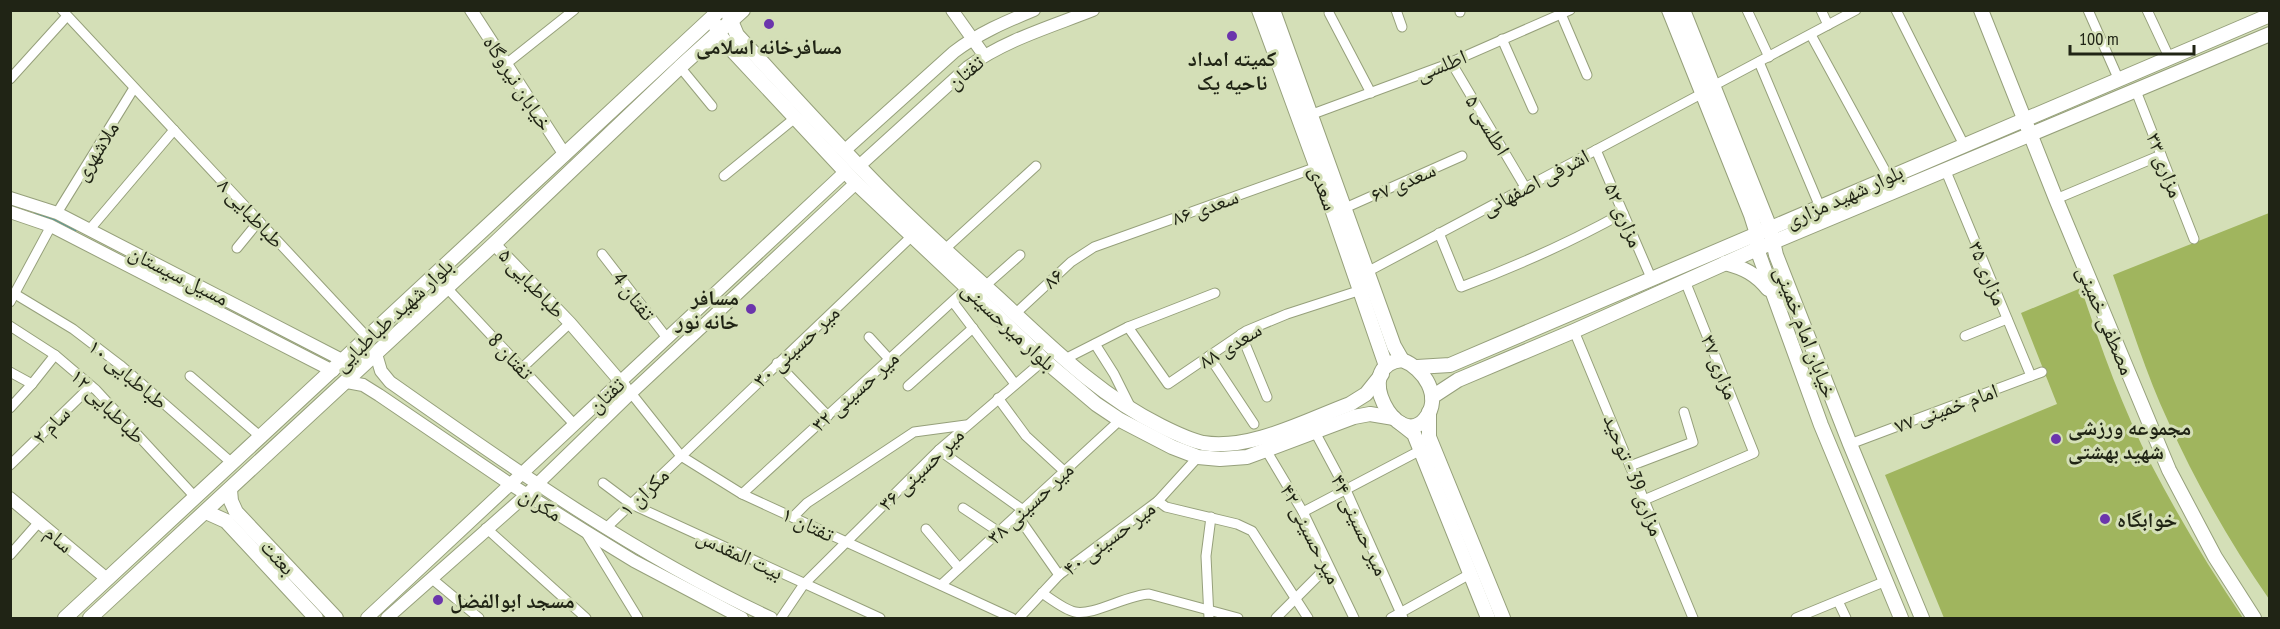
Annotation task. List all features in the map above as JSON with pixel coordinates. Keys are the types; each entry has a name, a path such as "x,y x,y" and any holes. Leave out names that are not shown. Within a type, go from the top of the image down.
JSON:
{"main road":[{"name":"بلوار شهید طباطبایی","path":"90,618 347,382 718,33 729,16 743,10"},
{"name":"سعدی","path":"1259,10 1361,290 1384,370"},
{"name":"سعدی","path":"1273,10 1394,346 1402,360"},
{"name":"خیابان امام خمینی","path":"1669,10 1708,90"},
{"name":"خیابان امام خمینی","path":"1683,10 1708,90 1763,231 1773,243 1850,444 1922,618"},
{"name":"مصطفی خمینی","path":"1981,10 2056,199 2169,470 2215,557 2254,618"},
{"name":"بلوار شهید طباطبایی","path":"65,618 262,438 715,13"},
{"name":"بلوار میرحسینی","path":"715,13 718,33 845,172 1044,360 1096,404 1120,420 1172,447 1198,457 1220,459 1246,457 1354,417 1370,414 1397,421"},
{"name":"بلوار شهید مزاری","path":"1417,368 1450,365 1652,280 2263,15"},
{"name":"بلوار میرحسینی","path":"729,16 737,35 859,166 1064,360 1106,394 1133,411 1177,434 1202,443 1220,445 1244,443 1350,404 1366,394 1384,370"},
{"name":"بلوار شهید مزاری","path":"1432,397 1458,380 1757,249 2270,34"},
{"path":"779,101 789,91"},
{"name":"خیابان امام خمینی","path":"1763,231 1757,249 1821,425 1901,618"},
{"path":"1725,263 1745,268 1759,278 1774,296"},
{"path":"1488,618 1413,434 1397,421 1381,402 1379,388 1384,370 1393,361 1402,360 1417,368 1429,384 1432,397 1429,412 1429,437 1503,618"},
{"path":"1397,421 1409,426 1418,425 1425,420 1429,412"},
{"path":"262,438 274,449"},
{"name":"بعثت","path":"230,490 231,517 316,618"},
{"name":"بعثت","path":"206,512 231,517 336,618"}],"street":[{"name":"خیابان نیروگاه","path":"471,10 565,155"},
{"path":"506,64 574,10"},
{"path":"952,10 984,55"},
{"name":"تفتان","path":"844,151 954,52 973,38 999,24 1034,10"},
{"name":"تفتان","path":"859,166 984,55 1007,43 1092,10"},
{"path":"1396,10 1402,27"},
{"path":"1747,10 1769,57"},
{"path":"1821,10 1828,25"},
{"name":"اشرفی اصفهانی","path":"1367,272 1856,10"},
{"path":"1896,10 1964,145"},
{"path":"2088,10 2118,78"},
{"path":"2146,10 2169,57"},
{"path":"1565,12 1587,75"},
{"name":"اطلسی","path":"1310,115 1451,62 1565,12"},
{"path":"10,79 65,13"},
{"name":"طباطبایی ۸","path":"65,13 368,338"},
{"path":"1329,14 1371,93"},
{"path":"1811,34 1888,176"},
{"path":"1502,39 1533,109"},
{"name":"اطلسی ۵","path":"1451,62 1525,187"},
{"path":"1759,62 1820,207"},
{"path":"680,67 712,106"},
{"name":"ملاشهری","path":"57,213 134,88"},
{"name":"مزاری ۳۳","path":"2136,91 2194,239"},
{"path":"724,176 795,118"},
{"path":"90,230 174,130"},
{"name":"مزاری ۵۲","path":"1596,150 1652,280"},
{"path":"2056,199 2161,155"},
{"name":"سعدی ۶۷","path":"1345,208 1462,156"},
{"path":"945,249 1036,166"},
{"name":"سعدی ۸۶","path":"1094,247 1317,167"},
{"name":"مزاری ۳۵","path":"1945,169 2031,376"},
{"name":"تفتان","path":"367,618 845,172"},
{"name":"تفتان","path":"387,618 526,495 630,393 856,183"},
{"name":"مسیل سیستان","path":"10,198 57,213 344,361"},
{"name":"مسیل سیستان","path":"10,212 51,226 333,371"},
{"path":"1439,233 1461,287 1525,262 1623,213"},
{"path":"237,248 259,221"},
{"path":"13,298 51,226"},
{"name":"میر حسینی ۳۰","path":"681,456 912,236"},
{"name":"طباطبایی ۵","path":"494,244 570,323 630,393"},
{"name":"۸۶","path":"1015,314 1071,262 1094,247"},
{"name":"تفتان 4","path":"602,254 667,338"},
{"path":"985,286 1020,255"},
{"name":"مزاری ۳۷","path":"1644,500 1754,453 1685,281"},
{"name":"میر حسینی ۳۲","path":"742,494 968,287"},
{"name":"تفتان 8","path":"447,288 574,424"},
{"name":"سعدی ۸۸","path":"1128,327 1168,384 1241,334 1287,314 1361,290"},
{"path":"1064,360 1128,327 1215,293"},
{"name":"طباطبایی ۱۰","path":"13,298 73,329 120,365 233,464"},
{"path":"953,302 1015,384"},
{"path":"1965,336 2007,319"},
{"path":"522,368 570,323"},
{"name":"طباطبایی ۱۲","path":"10,326 55,355 91,386 196,498"},
{"path":"908,386 973,328"},
{"name":"مزاری 39 - توحید","path":"1574,331 1693,618"},
{"path":"1241,334 1267,397"},
{"path":"869,337 890,360"},
{"path":"1095,344 1133,411"},
{"path":"368,388 371,379 381,371 376,354"},
{"path":"10,408 55,355"},
{"path":"1209,356 1254,423"},
{"name":"میر حسینی ۳۶","path":"781,618 804,584 939,450 1044,360"},
{"path":"777,363 828,416"},
{"name":"مکران","path":"381,371 390,382 521,474 606,528 738,603 771,618"},
{"path":"10,372 32,384"},
{"name":"امام خمینی ۷۷","path":"1850,444 2042,372"},
{"path":"190,376 262,438"},
{"name":"مکران","path":"347,382 368,388 526,495 634,561 742,618"},
{"name":"سام ۲","path":"10,465 91,386"},
{"name":"تفتان ۱","path":"630,393 681,456 742,494 1012,618"},
{"path":"998,398 1026,436 1064,471"},
{"path":"1630,466 1694,442 1684,412"},
{"name":"میر حسینی ۳۸","path":"941,585 1120,420"},
{"path":"793,517 807,503 914,432 966,425"},
{"name":"میر حسینی ۴۴","path":"1316,432 1346,490 1402,616"},
{"path":"939,450 1020,512 1059,575"},
{"name":"میر حسینی ۴۲","path":"1266,450 1303,512 1354,618"},
{"path":"1303,512 1420,450"},
{"name":"مکران ۱","path":"606,528 681,456"},
{"name":"میر حسینی ۴۰","path":"1019,618 1059,575 1158,501 1198,457"},
{"name":"بیت المقدس","path":"603,483 631,504 880,618"},
{"name":"سام","path":"10,498 107,579"},
{"path":"1158,501 1166,507 1237,524 1252,531 1308,618"},
{"path":"963,508 999,532"},
{"path":"1209,614 1206,556 1211,517"},
{"path":"10,555 39,522"},
{"path":"486,528 586,618"},
{"path":"926,529 959,568"},
{"path":"585,531 638,618"},
{"path":"1276,618 1328,566"},
{"path":"1391,618 1402,616 1470,574"},
{"path":"431,578 479,618"},
{"path":"1796,618 1886,581"},
{"path":"1042,593 1075,612 1090,611 1138,594 1149,594 1209,614 1238,618"},
{"path":"1838,601 1846,618"}],"green space":[{"name":"مجموعه ورزشی شهید بهشتی","path":"2269,213 2269,599 2227,534 2179,444 2160,403 2113,275"},
{"name":"مجموعه ورزشی شهید بهشتی","path":"2081,288 2113,378 2152,466 2195,543 2243,618 1944,618 1885,475 2057,404 2021,313"}],"waterway":[{"path":"39,213 73,228"}],"place":[{"name":"مسافرخانه اسلامی","path":"769,24"},
{"name":"کمیته امداد ناحیه یک","path":"1232,36"},
{"name":"مسافر خانه نور","path":"751,309"},
{"name":"مجموعه ورزشی شهید بهشتی","path":"2056,439"},
{"name":"خوابگاه","path":"2105,519"},
{"name":"مسجد ابوالفضل","path":"438,600"}]}
